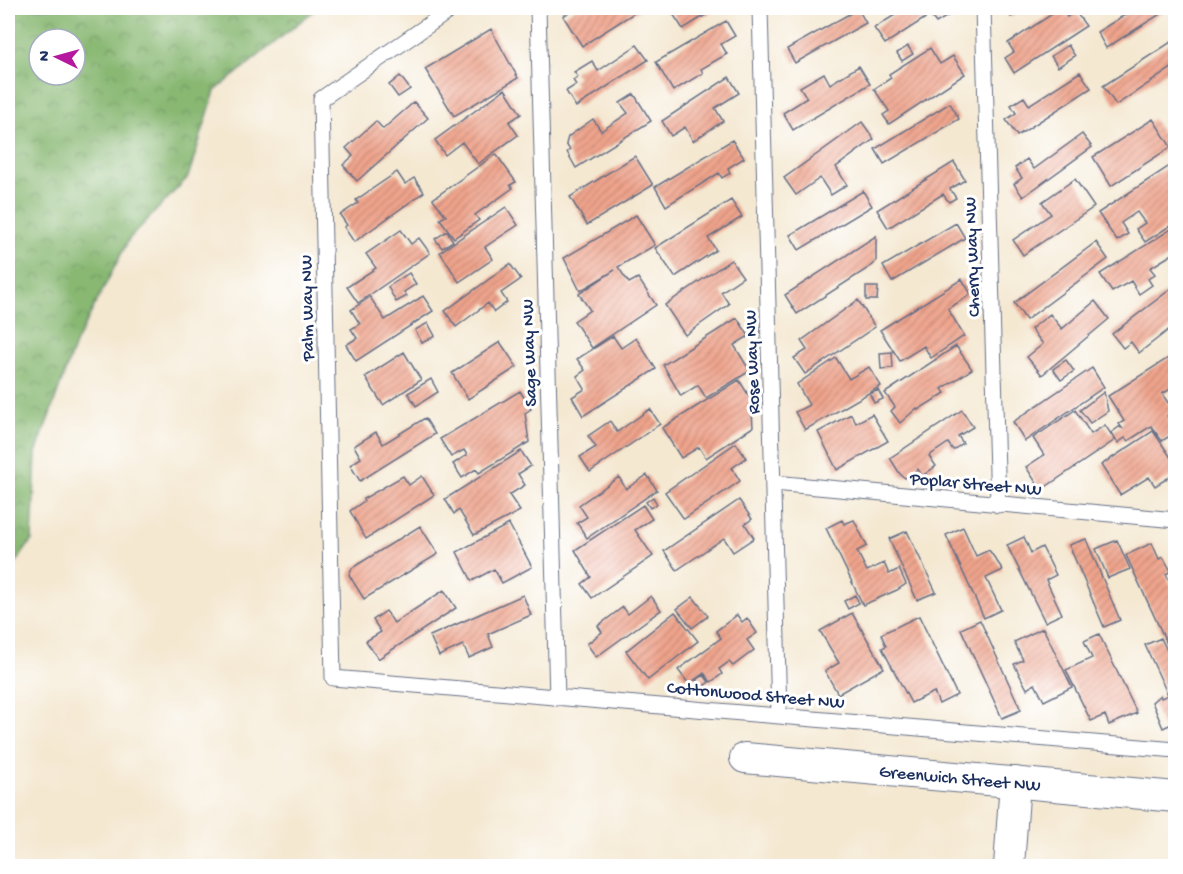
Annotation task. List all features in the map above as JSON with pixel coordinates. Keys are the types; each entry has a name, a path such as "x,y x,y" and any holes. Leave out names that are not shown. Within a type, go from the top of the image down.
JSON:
{"street":[{"name":"Greenwich Street NW","path":"746,758 1176,797"},
{"path":"1009,867 1015,782"}],"lane":[{"name":"Palm Way NW","path":"333,678 321,99 453,8"},
{"name":"Sage Way NW","path":"538,8 557,698"},
{"name":"Rose Way NW","path":"760,8 779,715"},
{"name":"Cherry Way NW","path":"983,8 998,505"},
{"name":"Poplar Street NW","path":"774,483 1176,520"},
{"name":"Cottonwood Street NW","path":"333,678 1176,750"}],"green space":[{"path":"8,8 317,8 215,91 188,177 129,239 75,344 36,453 32,540 8,574"}],"building":[{"path":"576,8 642,8 582,46 563,16"},
{"path":"669,8 717,8 683,29"},
{"path":"906,8 961,8 936,23 930,15 885,44 874,28"},
{"path":"1005,8 1026,8 1011,17"},
{"path":"1061,8 1067,17 1075,11 1086,26 1014,73 1005,58 1014,52 1008,43"},
{"path":"1136,8 1170,8 1106,48 1097,32"},
{"path":"858,9 866,23 795,63 787,49"},
{"path":"726,21 735,36 721,44 727,54 701,69 703,73 673,91 656,62"},
{"path":"491,29 518,78 454,116 425,69"},
{"path":"1171,42 1176,50 1176,65 1116,105 1103,86"},
{"path":"637,45 648,60 576,107 566,91 576,85 573,80 578,77 574,72 592,61 598,71"},
{"path":"1068,45 1075,56 1058,67 1051,56"},
{"path":"908,46 913,54 902,61 897,53"},
{"path":"930,48 940,64 953,56 965,74 889,124 883,115 889,111 874,89 891,78 889,74"},
{"path":"859,66 870,84 793,130 783,113 807,98 800,87 824,73 830,84"},
{"path":"1080,72 1091,88 1017,136 1006,120 1016,113 1011,105 1024,97 1029,105"},
{"path":"400,76 410,89 398,97 389,85"},
{"path":"729,77 739,93 715,108 723,121 693,141 685,127 671,136 662,121"},
{"path":"505,89 521,114 509,122 518,135 478,164 462,142 445,155 435,140"},
{"path":"634,94 651,121 576,168 567,152 570,150 566,144 568,137 593,119 601,131 628,113 620,103"},
{"path":"414,102 428,118 357,181 343,165 353,156 346,148 376,121 383,129"},
{"path":"950,103 959,119 884,164 875,149"},
{"path":"1153,119 1171,147 1111,186 1093,157"},
{"path":"862,122 874,139 836,167 847,185 831,195 820,178 796,195 784,178"},
{"path":"1082,134 1092,147 1023,197 1014,184 1022,178 1015,168 1027,159 1034,169"},
{"path":"732,140 744,158 728,168 730,173 722,178 719,173 666,206 655,187"},
{"path":"496,154 516,182 510,185 513,188 475,215 479,220 454,238 440,219 446,216 433,199"},
{"path":"635,156 653,185 587,225 570,197"},
{"path":"954,162 965,180 950,189 956,198 949,202 943,194 888,228 877,210"},
{"path":"1174,163 1176,222 1145,242 1136,229 1145,223 1137,212 1121,223 1128,234 1117,241 1098,213"},
{"path":"397,172 405,184 414,178 424,192 354,242 344,227 347,225 340,215 358,203 356,200"},
{"path":"1075,179 1094,207 1023,255 1013,240 1051,214 1042,202"},
{"path":"863,191 872,206 799,250 790,235"},
{"path":"731,200 742,217 708,238 716,250 675,277 655,248"},
{"path":"506,207 518,225 485,247 493,259 459,282 440,252"},
{"path":"636,215 655,245 618,267 629,283 638,278 656,305 592,348 574,321 590,310 579,294 615,270 580,291 564,258"},
{"path":"956,223 965,238 892,282 883,266"},
{"path":"1176,226 1176,252 1150,268 1155,274 1148,279 1152,285 1139,294 1131,281 1112,292 1100,274"},
{"path":"401,230 411,244 419,238 430,253 358,303 347,287 376,268 366,254"},
{"path":"447,231 453,241 442,248 435,239"},
{"path":"876,236 876,261 873,265 797,314 785,295"},
{"path":"1096,242 1108,259 1026,320 1014,303"},
{"path":"731,260 743,277 721,292 729,304 685,335 665,305"},
{"path":"510,264 521,279 501,293 507,302 494,312 488,303 456,327 445,311"},
{"path":"409,273 416,284 404,292 407,296 396,302 388,287"},
{"path":"962,279 971,294 948,309 964,336 931,358 924,346 900,361 880,330"},
{"path":"1176,285 1176,324 1139,353 1131,342 1123,348 1112,334"},
{"path":"866,287 878,287 877,300 866,300"},
{"path":"423,296 433,311 356,361 346,345 357,338 351,329 360,324 351,310 370,297 385,320"},
{"path":"858,300 875,327 805,374 794,358 807,350 801,341"},
{"path":"1095,301 1109,319 1042,375 1027,357 1043,344 1031,329 1050,314 1062,329"},
{"path":"737,318 749,336 734,345 750,371 706,398 698,385 681,396 663,365"},
{"path":"428,323 435,336 422,343 415,330"},
{"path":"613,336 621,348 636,338 656,369 583,416 572,397 585,389 577,376 585,370 577,359"},
{"path":"500,342 517,367 468,399 452,373"},
{"path":"956,346 972,369 942,389 945,393 918,410 917,408 900,423 891,411 895,407 885,393"},
{"path":"404,352 421,380 383,405 365,377"},
{"path":"892,352 893,368 881,369 880,353"},
{"path":"1176,353 1176,386 1162,394 1174,411 1167,416 1176,432 1162,441 1151,426 1128,441 1125,438 1118,443 1111,433 1119,427 1122,428 1119,424 1124,421 1108,396"},
{"path":"836,358 849,379 869,367 881,386 805,430 795,412 809,405 797,384"},
{"path":"1066,360 1074,371 1061,380 1053,369"},
{"path":"1092,368 1104,387 1025,441 1013,422"},
{"path":"431,379 438,392 416,406 408,393"},
{"path":"739,380 751,399 753,427 706,458 699,447 681,458 662,428"},
{"path":"878,390 883,399 874,403 870,394"},
{"path":"520,391 531,409 525,413 529,442 479,473 476,469 462,478 453,464 467,455 464,450 451,457 440,439"},
{"path":"1104,392 1108,411 1090,423 1080,410"},
{"path":"650,409 660,424 590,472 580,457 596,447 588,436 610,421 617,432"},
{"path":"962,410 973,427 958,436 963,443 953,450 948,443 929,456 936,466 922,476 918,469 905,478 900,474 890,458"},
{"path":"1075,410 1091,434 1105,425 1115,440 1041,490 1026,467 1044,455 1033,438"},
{"path":"851,414 856,423 872,414 888,441 837,470 818,432"},
{"path":"425,418 435,434 360,481 350,465 361,458 354,446 376,432 383,444"},
{"path":"1153,431 1176,465 1176,473 1155,486 1149,477 1120,495 1101,465"},
{"path":"736,443 746,458 732,468 740,481 684,519 665,492"},
{"path":"521,451 531,466 518,474 525,485 509,495 520,511 474,535 459,510 454,514 445,499"},
{"path":"647,475 657,490 587,538 577,523 587,517 579,505 619,477 626,489"},
{"path":"403,476 409,485 422,476 434,495 366,539 350,511 364,501 363,499"},
{"path":"653,497 657,504 650,508 646,502"},
{"path":"739,500 752,519 745,524 754,538 733,552 724,538 677,570 664,551"},
{"path":"643,505 652,519 635,530 653,556 592,598 582,584 591,577 575,550"},
{"path":"842,520 844,524 854,520 867,546 857,551 867,571 884,563 889,574 899,569 906,584 863,605 826,528"},
{"path":"509,524 532,567 502,583 494,569 472,581 457,552"},
{"path":"420,526 438,554 364,599 349,575 352,568"},
{"path":"963,527 976,556 989,550 1003,570 986,578 1001,610 984,618 946,535"},
{"path":"907,531 936,592 917,600 889,539"},
{"path":"1024,537 1031,553 1042,547 1056,575 1046,580 1062,614 1045,622 1007,545"},
{"path":"1086,539 1120,620 1104,627 1069,545"},
{"path":"1117,540 1130,569 1108,578 1096,549"},
{"path":"1152,543 1159,559 1163,557 1171,571 1166,574 1176,595 1176,645 1169,648 1126,555"},
{"path":"444,590 456,608 378,659 366,641 381,632 373,620 386,611 394,623"},
{"path":"523,595 531,615 488,634 493,647 469,658 463,645 439,656 430,636"},
{"path":"855,595 859,603 848,609 844,601"},
{"path":"651,596 661,610 596,657 587,644 602,632 598,626 623,607 628,614"},
{"path":"693,597 708,616 692,628 677,609"},
{"path":"675,612 698,641 648,680 626,651"},
{"path":"852,613 884,668 838,694 825,671 839,663 820,631"},
{"path":"737,615 742,622 747,618 757,633 747,640 754,650 733,666 729,662 719,669 722,674 711,682 704,673 689,684 678,670 721,638 716,631"},
{"path":"919,616 957,695 939,704 934,692 911,703 882,648 886,646 881,634"},
{"path":"980,620 1021,710 1002,718 961,629"},
{"path":"1043,628 1072,687 1044,701 1035,684 1027,689 1014,664 1023,660 1014,642"},
{"path":"1099,634 1137,713 1109,725 1105,715 1091,721 1066,670 1092,658 1084,641"},
{"path":"1161,638 1176,669 1176,722 1163,728 1152,702 1160,695 1161,698 1168,695 1145,645"},
{"path":"704,675 709,682 701,688 696,680"}]}
